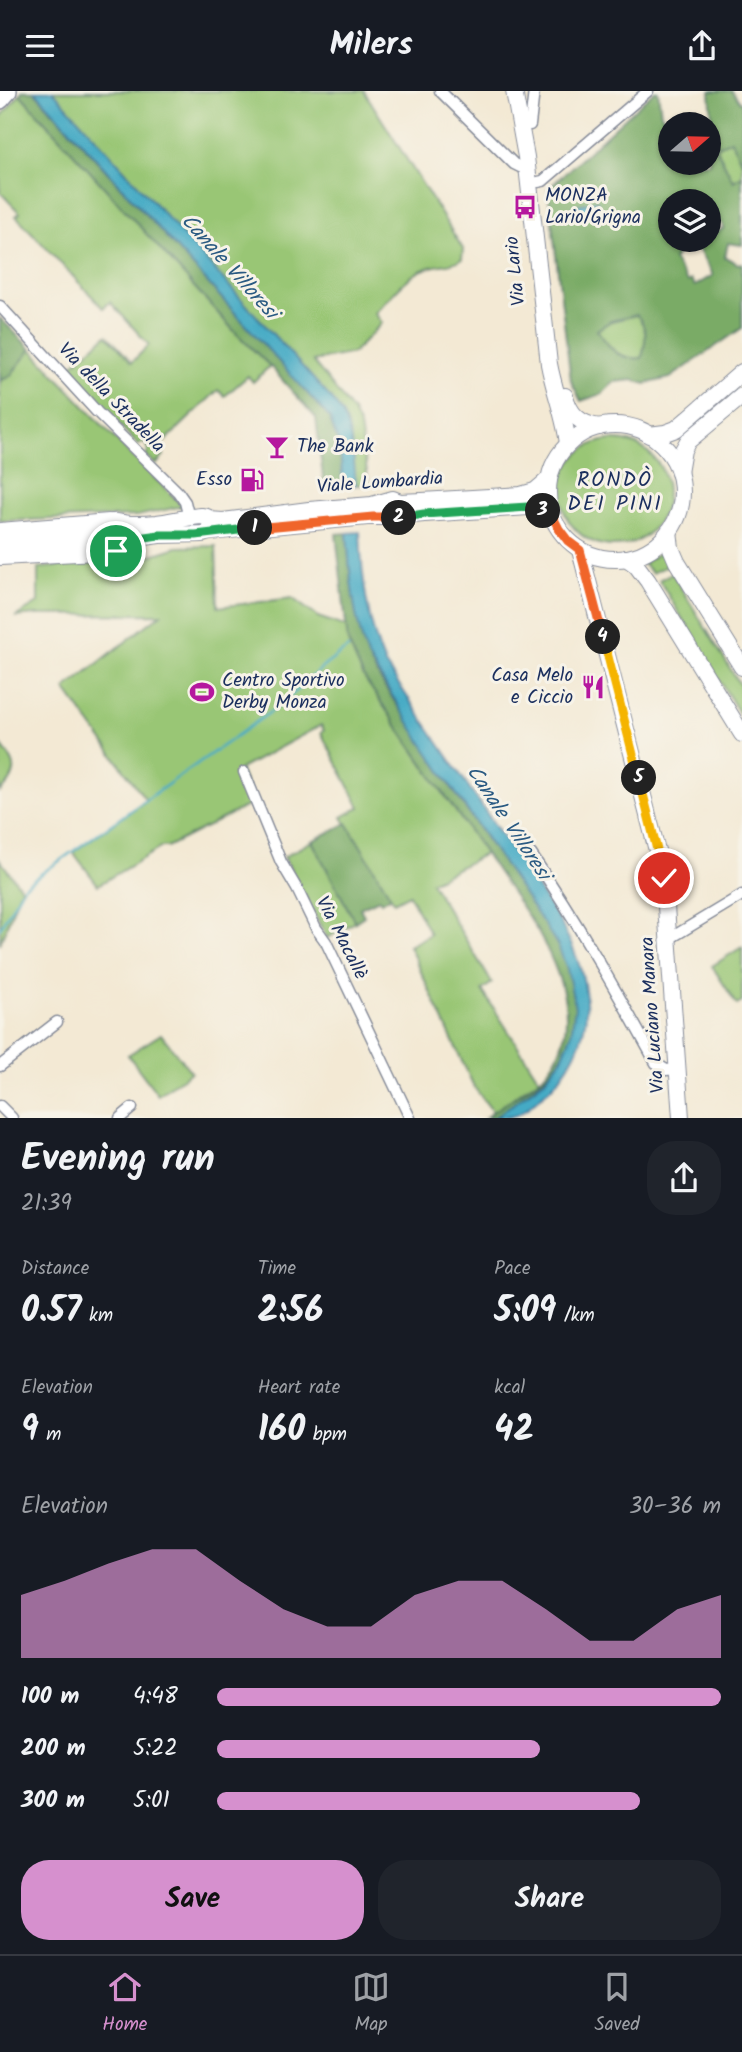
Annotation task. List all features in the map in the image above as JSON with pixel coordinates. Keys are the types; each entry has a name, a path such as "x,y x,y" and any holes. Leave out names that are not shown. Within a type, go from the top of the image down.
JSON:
{"highway":[{"path":"0,99 7,91"},
{"path":"0,543 113,534"}],"main road":[{"name":"Via Lario","path":"514,91 527,167 547,350 568,444"},
{"name":"Via Lario","path":"524,91 564,394 576,418 599,427"},
{"path":"649,435 676,429 742,372"},
{"path":"678,473 688,441 742,396"},
{"path":"589,583 602,569 622,559 642,553 657,544 669,531 680,506 678,473 667,451 649,435 625,426 599,427 568,444 558,457 549,479 548,497 552,515 564,535 580,550 599,557 622,559 636,565 742,734"},
{"name":"Viale Lombardia","path":"0,531 113,534 131,539 159,535 196,535 223,521 372,505 393,499 400,502 521,495 535,491 549,479"},
{"name":"Viale Lombardia","path":"209,526 373,517 394,520 401,516 528,507 552,515"},
{"name":"Viale Lombardia","path":"113,534 201,516 207,517 209,526"},
{"path":"669,531 671,548 677,562 742,667"},
{"name":"Viale Lombardia","path":"0,557 116,551 113,534"},
{"name":"Via Luciano Manara","path":"580,550 666,889 681,1118"}],"street":[{"path":"440,91 514,164 527,167"},
{"path":"530,125 534,91"},
{"path":"538,182 543,181 648,91"},
{"name":"Via della Stradella","path":"0,306 97,412 178,492 185,502 189,518"},
{"name":"Via Macallè","path":"244,772 281,862 326,942 410,1118"},
{"path":"531,854 621,998 656,1063 666,1070 677,1069"},
{"path":"669,939 742,895"},
{"path":"0,1066 57,1022"},
{"path":"0,1106 12,1118"},
{"path":"120,1118 132,1108"}],"green space":[{"path":"22,91 34,91 329,417 340,447 343,486 324,487 316,418 20,94"},
{"path":"53,91 364,91 463,249 462,259 425,269 405,282 375,313 382,323 353,353 313,361 353,412 360,427 369,485 356,485 349,432 340,410"},
{"path":"654,91 658,91 661,112 658,112 658,175 721,175 721,157 733,181 742,176 742,245 728,243 725,257 738,264 742,263 742,328 670,378 645,384 634,380 614,382 602,394 581,401 571,381 548,189","holes":["637,315 646,335 642,358 627,357 615,352 597,330 611,321"]},
{"path":"710,91 732,91 742,102 742,163 731,140 721,145 721,112 711,112"},
{"path":"20,94 236,333 270,366 253,382 248,376 225,396 218,390 158,448 164,455 156,465 146,456 149,449 144,442 138,445 67,369 107,335 132,362 149,345 110,302 103,308 16,216 20,213 0,192 0,118"},
{"path":"731,140 742,163 742,176 733,181 721,157 721,145"},
{"path":"637,314 646,335 642,358 621,355 597,330 611,321"},
{"path":"0,318 31,349 10,376 0,381"},
{"path":"31,349 120,444 183,506 137,516 0,521 0,381 10,376"},
{"path":"614,440 634,444 651,456 663,473 667,493 663,513 651,530 634,542 614,546 594,542 577,530 565,513 561,493 565,473 577,456 594,444"},
{"path":"347,533 356,612 373,667 553,937 573,989 573,1026 569,1043 561,1058 538,1084 495,1117 486,1117 533,1085 554,1062 563,1042 566,1022 560,981 532,922 363,676 348,642 336,534"},
{"path":"216,546 218,607 292,598 318,617 347,627 348,642 363,676 485,854 431,882 492,983 482,990 539,1079 493,1112 474,1087 409,946 430,934 409,894 394,902 342,817 360,807 321,733 324,730 321,725 240,769 253,803 167,847 162,847 98,885 73,852 146,800 65,689 161,614 15,617 38,603 38,568 136,560 177,547"},
{"path":"664,550 669,565 652,573 643,564"},
{"path":"672,573 742,688 742,718 659,580"},
{"path":"0,744 13,763 14,774 0,792"},
{"path":"347,823 391,897 381,902 379,899 360,908 364,916 355,922 312,841"},
{"path":"312,841 355,922 327,938 284,857"},
{"path":"0,860 21,888 0,944"},
{"path":"742,947 742,1002 737,1005 712,966"},
{"path":"161,1034 191,1072 158,1095 128,1055"}],"water":[{"path":"35,91 53,91 340,410 349,432 356,485 343,486 340,447 329,417"},
{"path":"597,201 599,210 576,215 574,206"},
{"path":"360,532 366,599 385,664 556,915 573,948 584,983 586,1018 575,1054 552,1087 516,1115 495,1117 543,1082 562,1058 571,1035 575,1007 567,969 558,946 544,924 422,743 368,657 356,611 347,533"}],"waterway":[{"path":"0,928 24,886 279,706 348,648"}],"place":[{"name":"MONZA Lario/Grigna","path":"525,207"},
{"name":"The Bank","path":"277,447"},
{"name":"Esso","path":"252,480"},
{"name":"Casa Melo e Ciccio","path":"593,687"},
{"name":"Centro Sportivo Derby Monza","path":"202,692"}],"district":[{"name":"RONDÒ DEI PINI","path":"615,492"}],"route":[{"path":"116,551 127,540 159,535 196,535 367,517 394,520 401,516 528,507 552,515 568,541 580,550 664,878"}],"water label":[{"name":"Canale Villoresi","path":"229,267"},
{"name":"Canale Villoresi","path":"508,823"}]}
